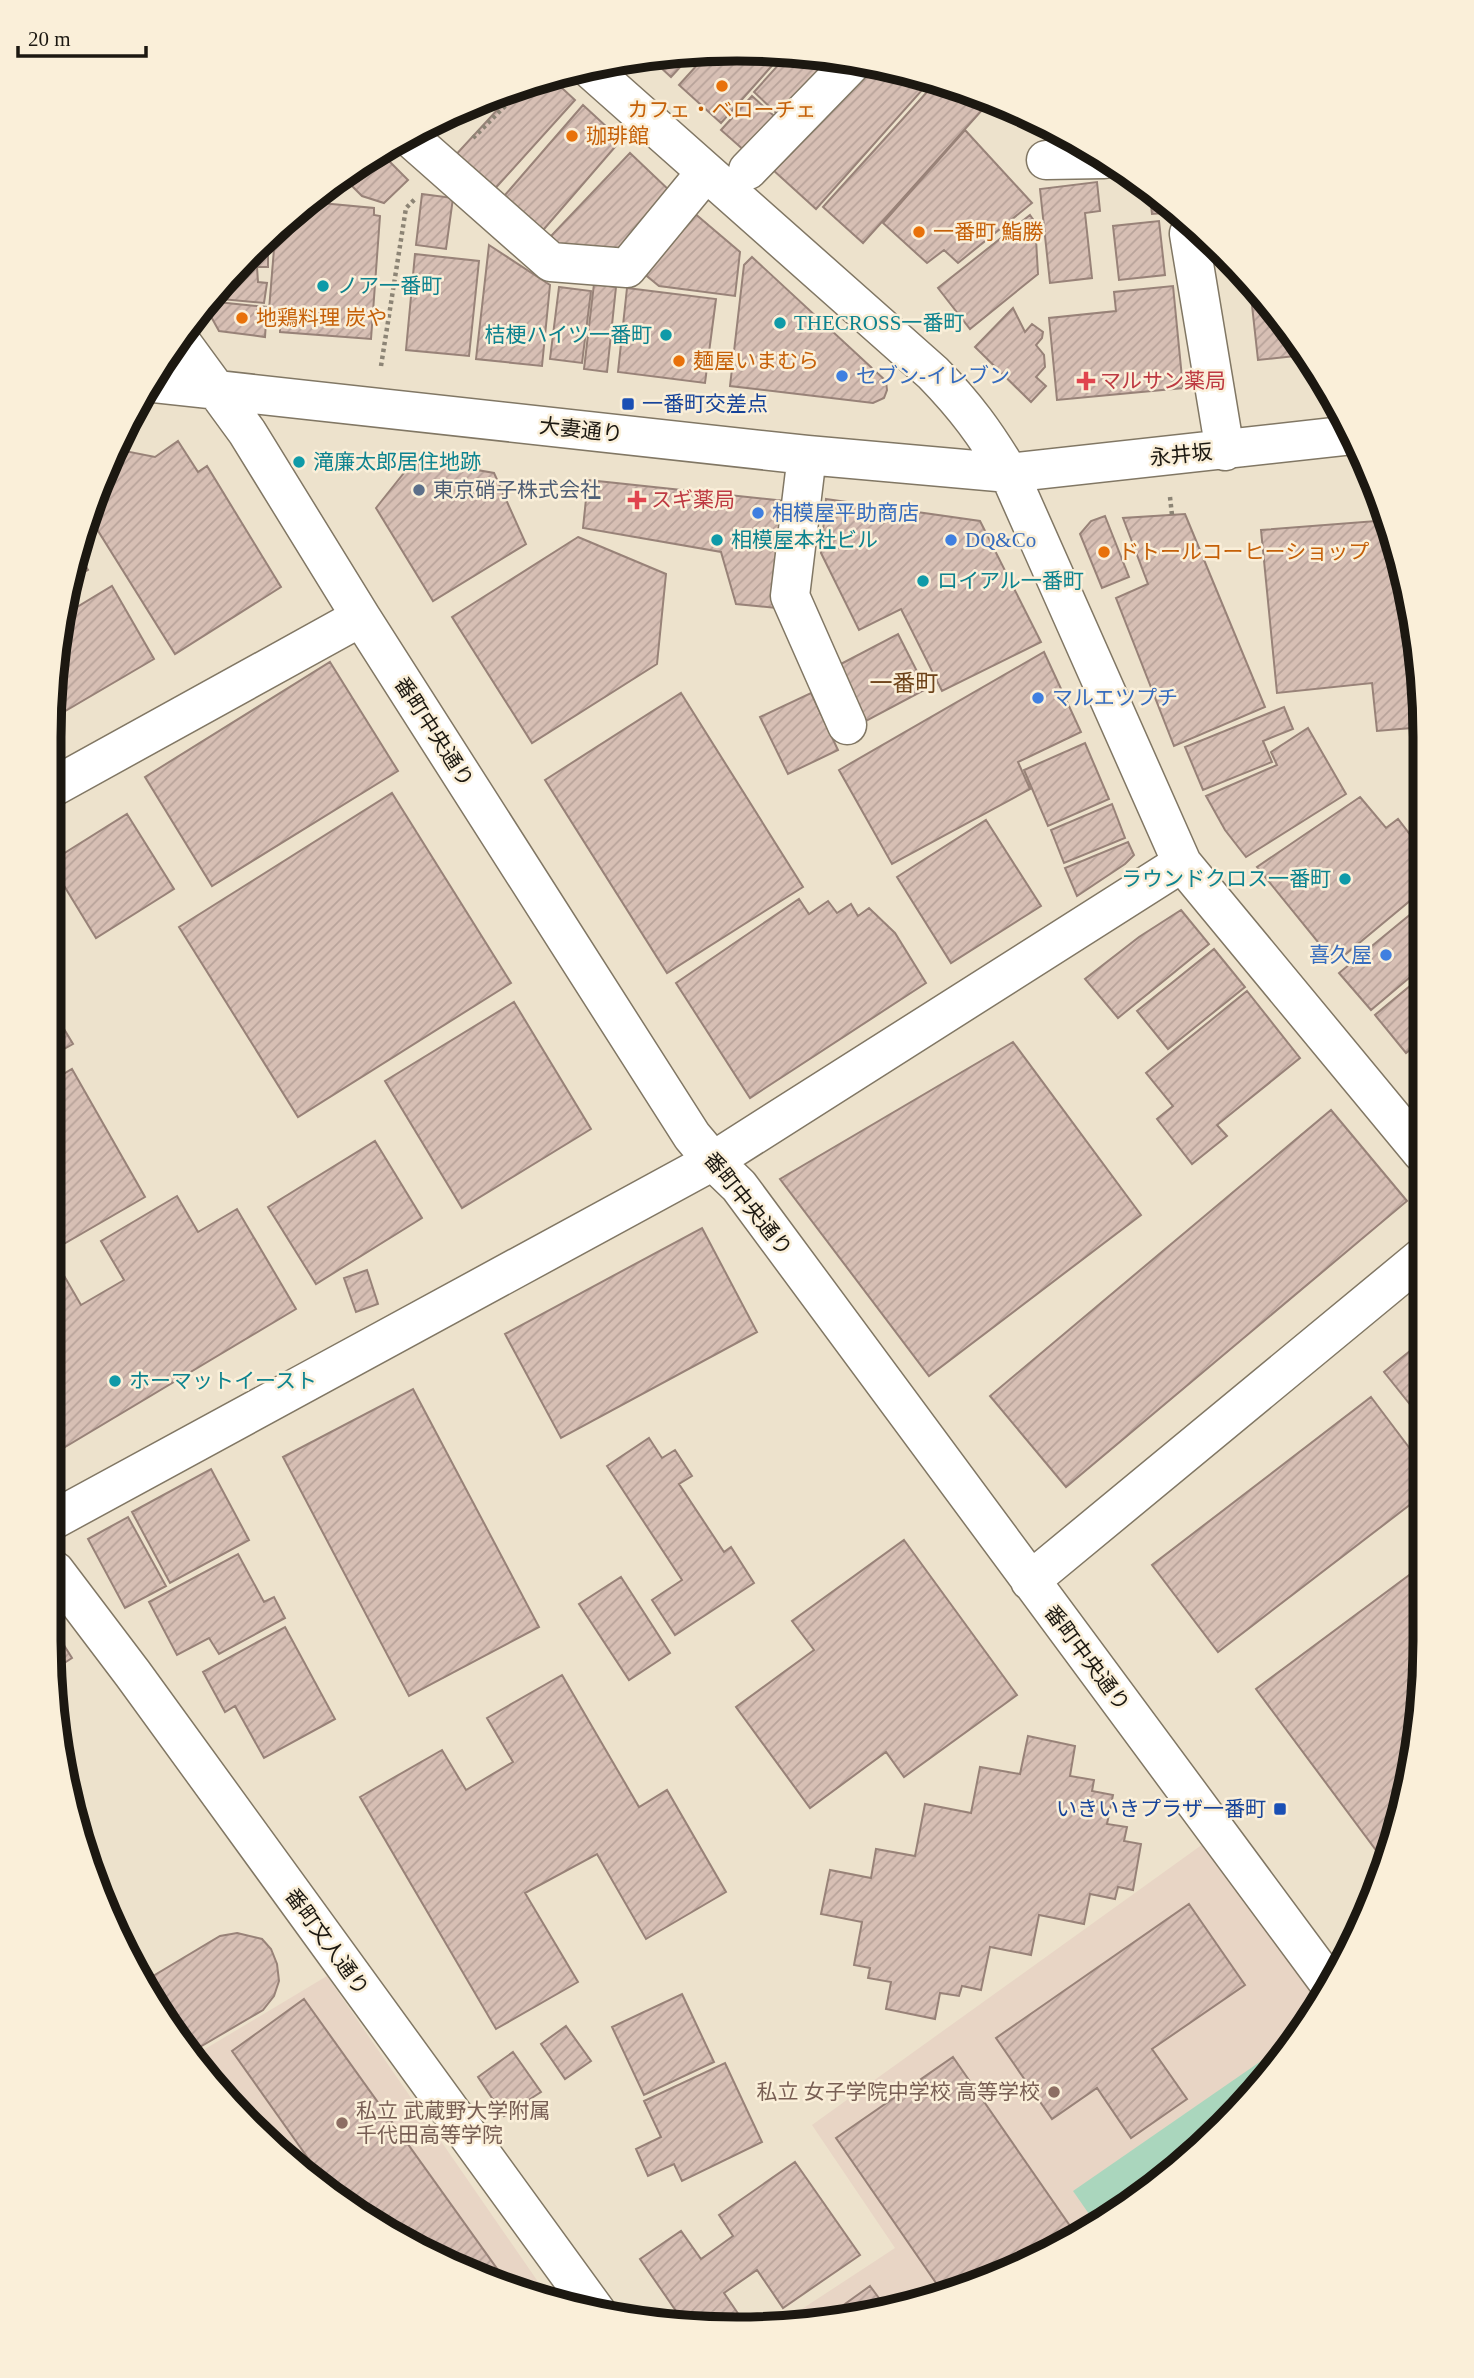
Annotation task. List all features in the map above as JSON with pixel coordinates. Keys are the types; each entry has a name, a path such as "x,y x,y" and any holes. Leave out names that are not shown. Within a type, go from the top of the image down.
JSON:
{"street":[{"path":"748,170 845,70"},
{"path":"598,76 933,373 960,400 981,427 1009,473 1182,863 1413,1142"},
{"path":"416,143 551,262 627,268 706,173"},
{"path":"1046,160 1087,159"},
{"path":"1189,235 1225,451"},
{"name":"番町中央通り","path":"185,348 247,432 361,617 692,1136 739,1186 1324,1976"},
{"name":"大妻通り","path":"161,384 807,455 1009,473"},
{"name":"永井坂","path":"1009,473 1342,436"},
{"path":"807,455 790,596 847,725"},
{"path":"61,783 361,617"},
{"path":"61,1516 713,1161 1182,863"},
{"path":"1030,1581 1413,1265"},
{"name":"番町文人通り","path":"61,1578 588,2300"}],"path":[{"path":"381,366 406,208 419,195"},
{"path":"1171,497 1172,515"}],"shaded area":[{"name":"私立 女子学院中学校 高等学校","path":"1203,1844 1313,1993 1273,2052 1215,2119 1148,2177 1075,2226 1036,2247 954,2281 869,2304 795,2314 895,2248 812,2125"},
{"name":"私立 武蔵野大学附属 千代田高等学院","path":"327,1976 542,2288 478,2265 438,2247 362,2203 291,2149 259,2119 201,2052"}],"green space":[{"path":"1271,2054 1245,2087 1183,2149 1112,2203 1091,2216 1073,2191"}],"building":[{"path":"699,63 775,63 721,123 679,85"},
{"path":"780,63 836,69 787,123 754,92"},
{"path":"683,64 671,77 659,66"},
{"path":"861,73 924,88 816,209 773,170"},
{"path":"559,85 575,100 491,193 452,159 503,103"},
{"path":"929,89 978,106 982,110 863,243 823,207"},
{"path":"752,96 784,125 754,159 721,130"},
{"path":"583,105 621,140 538,236 499,202"},
{"path":"965,130 1032,203 958,263 944,250 927,263 883,223"},
{"path":"630,153 670,191 618,252 561,248 551,236"},
{"path":"387,159 408,180 384,203 362,196 350,184"},
{"path":"1097,182 1100,211 1085,213 1092,278 1050,283 1040,189"},
{"path":"422,194 453,198 446,249 416,245"},
{"name":"ノア一番町","path":"323,203 374,208 374,215 380,216 371,339 280,332 280,323 268,322 274,249"},
{"path":"1151,203 1163,213 1152,214"},
{"path":"693,212 740,252 735,296 659,286 642,272"},
{"path":"1030,215 1035,222 1038,274 970,329 938,288"},
{"path":"1159,221 1165,275 1119,280 1113,226"},
{"path":"489,245 550,285 542,366 476,359"},
{"path":"268,251 268,267 257,267 258,282 267,283 264,303 222,299"},
{"path":"415,254 479,261 469,356 406,350"},
{"name":"THECROSS一番町","path":"752,257 886,381 884,398 873,403 730,386 744,265"},
{"path":"594,284 616,287 607,372 584,369"},
{"path":"1173,286 1183,388 1057,400 1049,318 1116,311 1114,292"},
{"path":"559,287 591,291 582,363 550,359"},
{"name":"桔梗ハイツ一番町","path":"627,288 716,299 705,383 618,372"},
{"path":"1251,299 1295,356 1258,360"},
{"path":"220,302 267,307 265,337 219,331 210,315"},
{"path":"1013,308 1025,332 1032,324 1043,332 1036,345 1044,355 1045,367 1036,377 1046,386 1031,402 975,347"},
{"path":"178,441 198,472 207,466 281,587 175,654 95,526 125,451 155,457"},
{"path":"415,459 494,473 526,544 433,601 376,508"},
{"name":"相模屋本社ビル","path":"588,480 785,501 776,608 736,604 721,552 583,528"},
{"name":"ロイアル一番町","path":"826,499 980,521 1041,642 942,691 901,609 859,630 821,553"},
{"path":"1185,514 1265,707 1174,746 1116,598 1148,584 1123,518"},
{"path":"1105,516 1129,577 1102,588 1080,534 1091,521"},
{"path":"1377,521 1400,605 1407,649 1413,728 1377,731 1372,683 1277,693 1261,530"},
{"path":"578,537 666,574 657,664 532,743 452,617"},
{"path":"112,586 154,659 62,713 67,649 73,609"},
{"path":"898,634 926,689 866,721 837,666"},
{"path":"1044,652 1081,732 1018,762 1030,789 892,864 839,770"},
{"path":"330,662 398,771 212,886 145,777"},
{"path":"681,693 803,887 667,973 545,780"},
{"path":"811,693 838,750 788,774 760,717"},
{"path":"1284,707 1293,729 1263,741 1272,762 1203,790 1185,747"},
{"path":"1308,728 1346,794 1246,857 1225,830 1206,796 1277,765 1271,752"},
{"path":"1085,743 1109,799 1048,826 1024,770"},
{"path":"392,793 511,983 298,1117 179,927"},
{"name":"ラウンドクロス一番町","path":"1360,797 1386,828 1398,819 1413,836 1413,898 1335,963 1257,867"},
{"path":"1112,804 1125,838 1064,863 1051,830"},
{"path":"127,814 174,889 96,938 61,881 61,855"},
{"path":"986,820 1041,906 951,963 897,877"},
{"path":"1128,842 1134,855 1077,896 1065,868"},
{"path":"799,899 809,914 828,901 837,913 851,904 858,916 869,908 895,933 926,983 750,1098 676,983"},
{"path":"1181,910 1209,944 1118,1018 1085,979 1139,937"},
{"path":"1413,912 1413,975 1371,1010 1339,973"},
{"path":"1214,949 1245,987 1168,1049 1137,1011"},
{"path":"1413,983 1413,1047 1406,1053 1375,1015"},
{"path":"1247,991 1300,1058 1217,1125 1227,1136 1192,1164 1157,1119 1173,1106 1146,1073"},
{"path":"514,1002 591,1129 462,1208 385,1081"},
{"path":"61,1024 73,1044 61,1051"},
{"path":"1013,1042 1141,1215 929,1376 780,1179"},
{"path":"72,1069 145,1197 61,1246 61,1075"},
{"path":"1331,1110 1407,1201 1066,1487 990,1396"},
{"path":"375,1141 422,1218 316,1284 268,1207"},
{"name":"ホーマットイースト","path":"177,1196 198,1232 237,1209 296,1309 61,1449 61,1270 81,1305 124,1280 101,1241"},
{"path":"702,1228 757,1332 561,1438 505,1334"},
{"path":"367,1270 378,1304 356,1312 344,1278"},
{"path":"1413,1348 1413,1408 1384,1372"},
{"path":"413,1389 539,1627 409,1696 283,1457"},
{"path":"1371,1397 1413,1453 1413,1502 1218,1652 1152,1565"},
{"path":"649,1438 662,1458 675,1450 692,1476 679,1484 724,1552 731,1547 754,1583 675,1635 652,1600 682,1580 607,1466"},
{"path":"211,1469 249,1540 170,1583 132,1512"},
{"path":"128,1517 166,1586 125,1608 88,1539"},
{"path":"904,1540 1017,1695 904,1777 886,1752 810,1808 736,1707 814,1650 792,1621"},
{"path":"238,1554 264,1602 274,1597 285,1618 219,1654 209,1638 177,1655 149,1602"},
{"path":"1413,1572 1413,1641 1407,1729 1400,1773 1378,1853 1256,1689"},
{"path":"621,1577 670,1653 629,1680 579,1604"},
{"path":"285,1627 335,1719 264,1758 235,1706 225,1712 203,1672"},
{"path":"61,1641 72,1658 62,1664"},
{"path":"562,1675 639,1807 667,1790 726,1892 646,1939 597,1854 525,1893 578,1982 496,2029 360,1797 442,1750 466,1790 513,1762 487,1718"},
{"path":"1028,1736 1075,1746 1070,1776 1094,1780 1092,1791 1113,1795 1107,1824 1127,1827 1124,1841 1141,1844 1133,1890 1118,1887 1115,1899 1090,1894 1084,1924 1039,1915 1031,1955 990,1947 981,1990 962,1986 959,1996 940,1993 935,2019 886,2009 891,1982 868,1978 870,1968 854,1965 862,1922 821,1914 830,1870 871,1878 876,1849 915,1856 925,1804 971,1813 980,1767 1020,1774"},
{"path":"1189,1904 1245,1985 1152,2049 1187,2099 1131,2138 1097,2088 1052,2119 996,2038"},
{"path":"237,1933 262,1939 271,1949 277,1964 279,1981 274,1996 263,2010 198,2048 151,1977 220,1936"},
{"path":"682,1994 714,2062 644,2095 612,2027"},
{"path":"304,1999 501,2274 438,2247 399,2226 362,2203 308,2163 310,2161 232,2051"},
{"path":"566,2026 591,2061 565,2079 541,2044"},
{"path":"513,2052 541,2092 504,2116 478,2077"},
{"path":"953,2057 1071,2228 996,2265 938,2286 836,2138"},
{"path":"725,2063 762,2142 682,2181 674,2164 648,2176 636,2149 661,2137 644,2101"},
{"path":"795,2162 860,2255 783,2308 757,2270 724,2293 740,2317 678,2314 640,2259 681,2231 701,2259 733,2236 719,2215"},
{"path":"870,2286 881,2301 869,2304 838,2309"}],"place":[{"name":"カフェ・ベローチェ","path":"722,86"},
{"name":"珈琲館","path":"572,136"},
{"name":"一番町 鮨勝","path":"919,232"},
{"name":"ノア一番町","path":"323,286"},
{"name":"地鶏料理 炭や","path":"242,318"},
{"name":"THECROSS一番町","path":"780,323"},
{"name":"桔梗ハイツ一番町","path":"666,335"},
{"name":"麺屋いまむら","path":"679,361"},
{"name":"セブン-イレブン","path":"842,376"},
{"name":"マルサン薬局","path":"1086,381"},
{"name":"一番町交差点","path":"628,404"},
{"name":"滝廉太郎居住地跡","path":"299,462"},
{"name":"東京硝子株式会社","path":"419,490"},
{"name":"スギ薬局","path":"637,500"},
{"name":"相模屋平助商店","path":"758,513"},
{"name":"相模屋本社ビル","path":"717,540"},
{"name":"DQ&Co","path":"951,540"},
{"name":"ドトールコーヒーショップ","path":"1104,552"},
{"name":"ロイアル一番町","path":"923,581"},
{"name":"マルエツプチ","path":"1038,698"},
{"name":"ラウンドクロス一番町","path":"1345,879"},
{"name":"喜久屋","path":"1386,955"},
{"name":"ホーマットイースト","path":"115,1381"},
{"name":"いきいきプラザ一番町","path":"1280,1809"},
{"name":"私立 女子学院中学校 高等学校","path":"1054,2092"},
{"name":"私立 武蔵野大学附属 千代田高等学院","path":"342,2123"}],"district":[{"name":"一番町","path":"904,683"}]}
